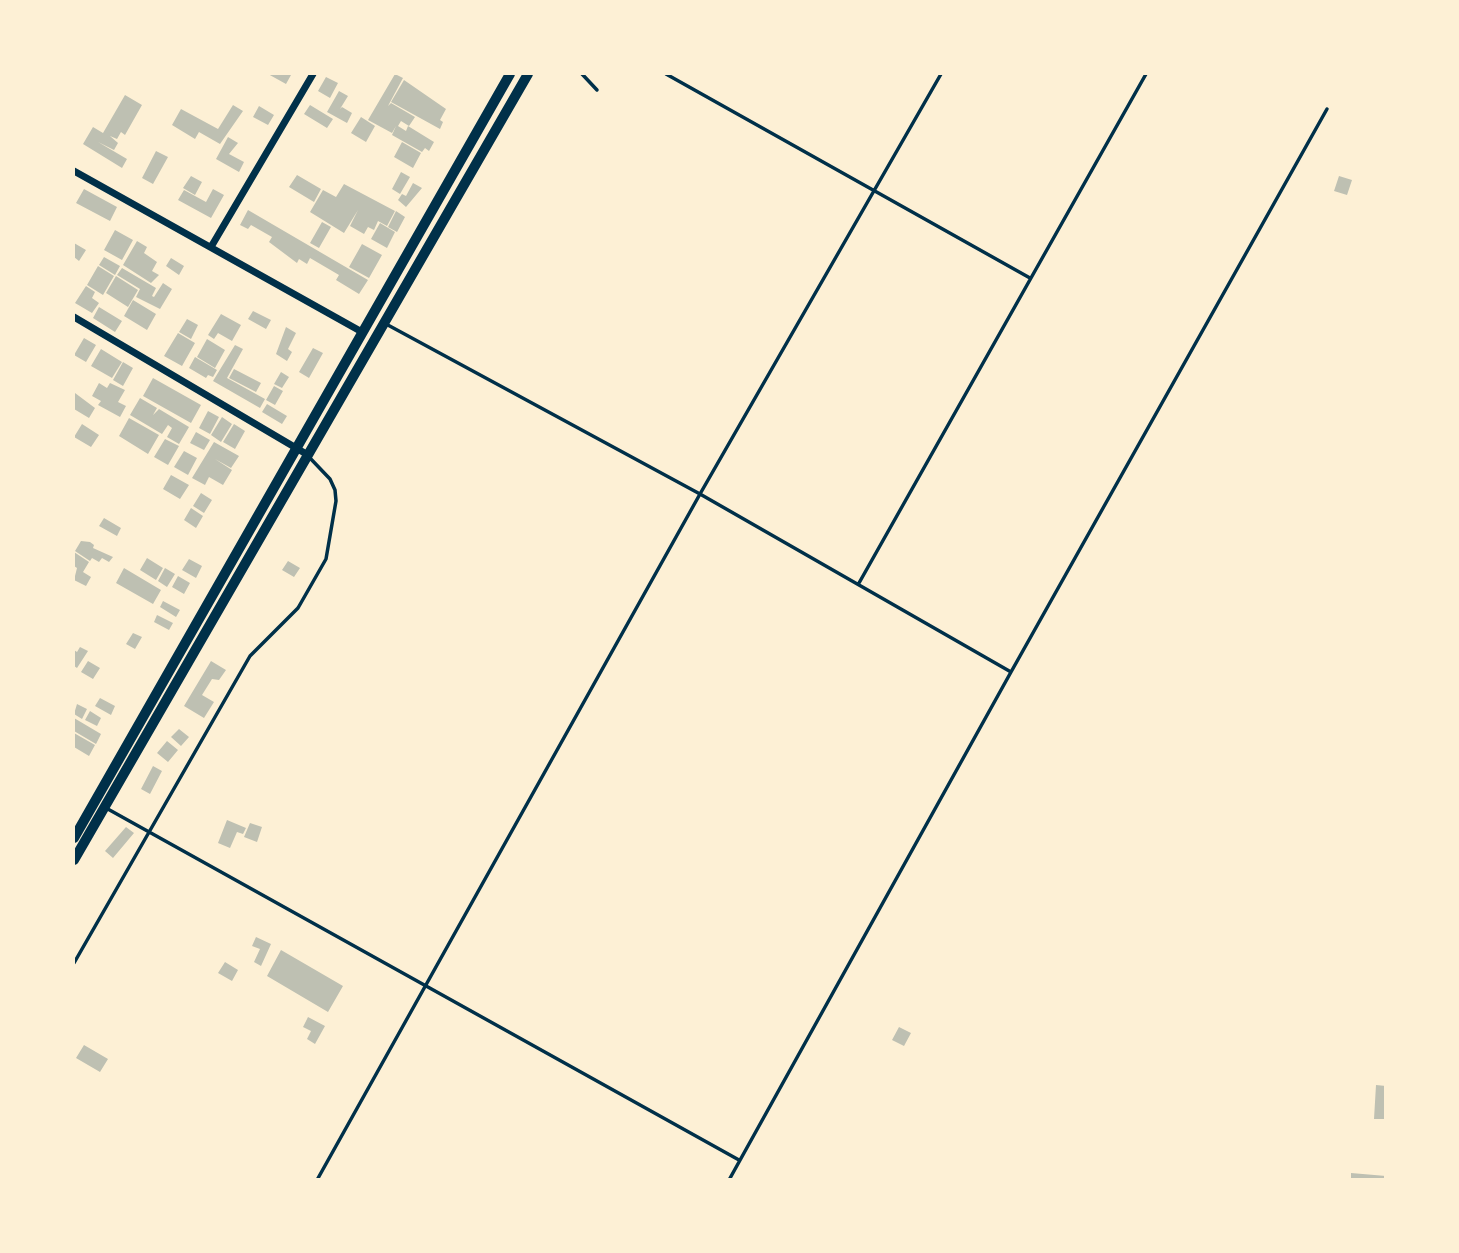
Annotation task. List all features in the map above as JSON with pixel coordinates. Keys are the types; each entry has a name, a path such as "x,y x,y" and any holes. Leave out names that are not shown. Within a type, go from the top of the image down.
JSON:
{"street":[{"path":"211,247 313,74"},
{"path":"74,838 77,823 510,74"},
{"path":"74,860 528,74"},
{"path":"74,171 362,332"},
{"path":"74,317 308,455"}],"lane":[{"path":"582,74 597,90"},
{"path":"666,74 1031,278"},
{"path":"317,1180 700,494 941,74"},
{"path":"859,583 1146,74"},
{"path":"729,1180 1327,109"},
{"path":"384,323 700,494 1011,672"},
{"path":"74,962 250,656 298,608 326,559 335,490 330,479 308,455"},
{"path":"104,807 740,1160"}],"building":[{"path":"268,74 289,74 291,75 286,84"},
{"path":"395,74 403,78 388,106 391,103 415,117 409,126 401,121 398,126 406,131 408,126 434,142 429,151 425,148 422,152 392,135 396,126 392,133 368,120"},
{"path":"326,77 338,83 330,98 318,91"},
{"path":"404,80 446,109 440,120 443,122 440,129 391,102"},
{"path":"339,91 348,96 340,109 342,107 352,113 347,123 327,112"},
{"path":"125,95 142,105 125,135 121,132 117,139 110,136 118,143 114,150 98,142 127,159 122,168 83,144 93,127 103,133"},
{"path":"233,105 243,111 220,144 199,132 195,139 172,125 181,109 218,129"},
{"path":"310,105 333,119 327,128 304,114"},
{"path":"259,106 274,115 268,125 253,117"},
{"path":"361,117 375,126 366,142 351,133"},
{"path":"228,137 238,143 229,154 244,162 239,172 216,159"},
{"path":"402,142 421,153 413,168 394,157"},
{"path":"156,151 168,157 153,184 142,178"},
{"path":"401,172 410,177 400,194 392,189"},
{"path":"297,175 321,189 314,202 289,187"},
{"path":"191,176 202,182 195,195 183,188"},
{"path":"1339,176 1352,180 1347,195 1334,191"},
{"path":"413,183 422,188 406,207 398,200 402,194 406,196"},
{"path":"344,184 395,211 387,226 378,221 374,230 368,227 364,234 350,226 358,210 344,233 310,212 323,190 336,197"},
{"path":"84,189 117,207 110,221 76,203"},
{"path":"213,189 224,195 211,218 178,200 184,190 206,202"},
{"path":"248,210 368,280 359,294 336,280 339,275 310,258 307,264 299,259 297,263 269,242 272,237 251,225 248,229 240,225"},
{"path":"396,211 405,217 397,232 388,227"},
{"path":"322,222 331,227 319,248 310,243"},
{"path":"380,223 395,232 387,248 371,239"},
{"path":"115,230 133,240 122,260 104,250"},
{"path":"137,241 147,247 144,253 157,262 152,271 159,275 151,283 123,265"},
{"path":"74,243 86,250 79,261 74,257"},
{"path":"362,244 382,255 369,278 349,267"},
{"path":"104,257 120,266 115,275 99,265"},
{"path":"171,258 184,266 179,275 166,266"},
{"path":"98,266 114,276 103,295 87,285"},
{"path":"122,268 156,288 152,296 154,297 163,283 172,289 160,309 136,297 140,289 117,275"},
{"path":"116,276 138,290 128,307 106,293"},
{"path":"86,286 95,292 92,298 99,303 92,313 75,303"},
{"path":"133,300 156,314 147,330 124,316"},
{"path":"99,307 122,321 115,332 93,318"},
{"path":"253,311 271,320 266,329 248,319"},
{"path":"221,314 241,325 232,341 218,333 214,339 208,335"},
{"path":"187,319 198,325 191,339 179,332"},
{"path":"286,327 296,333 288,349 292,352 287,361 276,354"},
{"path":"178,333 195,343 182,366 164,356"},
{"path":"84,338 96,345 86,362 74,355"},
{"path":"207,339 225,350 215,368 197,357"},
{"path":"235,345 243,349 227,378 265,399 260,408 213,381"},
{"path":"313,348 323,353 309,378 299,372"},
{"path":"101,349 122,362 112,378 91,366"},
{"path":"195,357 217,370 213,377 208,375 206,378 189,368"},
{"path":"123,362 133,368 123,386 113,380"},
{"path":"234,369 261,383 256,392 229,378"},
{"path":"281,372 289,377 282,388 274,384"},
{"path":"153,378 201,405 191,423 143,396"},
{"path":"99,383 107,388 110,383 125,390 118,402 126,406 120,417 98,405 101,401 92,396"},
{"path":"274,386 283,391 275,405 266,400"},
{"path":"75,393 95,408 89,418 74,409"},
{"path":"140,398 157,408 153,415 159,409 189,427 179,444 167,437 172,428 168,425 162,434 130,415"},
{"path":"267,404 287,416 282,424 262,412"},
{"path":"208,411 219,417 210,434 199,428"},
{"path":"222,417 232,424 221,442 211,435"},
{"path":"129,418 159,435 148,454 119,436"},
{"path":"82,424 99,435 91,447 74,437"},
{"path":"234,424 245,431 235,449 223,442"},
{"path":"196,432 210,440 204,450 190,443"},
{"path":"165,439 179,446 168,465 154,457"},
{"path":"214,442 239,456 231,468 215,459 232,470 223,485 209,477 205,485 192,478"},
{"path":"184,451 197,458 188,475 174,467"},
{"path":"171,475 189,485 180,499 163,489"},
{"path":"201,493 212,500 204,513 193,506"},
{"path":"191,508 203,516 196,528 184,520"},
{"path":"104,518 121,528 117,536 99,526"},
{"path":"81,541 90,542 94,545 93,548 113,557 109,562 102,558 99,562 92,558 90,561 75,551"},
{"path":"74,552 89,562 83,572 91,577 86,586 74,580 77,568 74,566"},
{"path":"147,558 163,568 156,580 140,570"},
{"path":"189,559 202,566 196,578 182,570"},
{"path":"288,561 300,568 294,577 282,570"},
{"path":"124,568 161,590 153,604 116,583"},
{"path":"165,568 175,574 167,587 158,581"},
{"path":"178,576 190,583 184,594 172,587"},
{"path":"163,601 180,610 176,617 160,607"},
{"path":"157,615 173,623 169,630 154,622"},
{"path":"133,633 142,637 135,649 126,644"},
{"path":"80,647 88,651 77,668 74,666 74,650 77,652"},
{"path":"88,661 100,668 93,679 81,672"},
{"path":"211,661 226,670 219,680 212,679 202,695 214,702 204,718 184,706"},
{"path":"100,698 115,706 111,715 95,706"},
{"path":"77,704 87,709 82,719 74,714"},
{"path":"90,711 101,718 97,726 85,720"},
{"path":"74,718 101,734 96,744 74,731"},
{"path":"179,729 189,737 181,746 171,737"},
{"path":"74,733 95,745 89,756 74,747"},
{"path":"167,741 178,750 168,762 157,753"},
{"path":"153,766 162,771 150,794 141,789"},
{"path":"227,820 246,828 243,834 237,832 230,848 218,843"},
{"path":"250,823 262,827 257,842 244,837"},
{"path":"126,827 134,833 113,858 105,851"},
{"path":"256,937 271,944 261,966 254,962 260,949 252,946"},
{"path":"281,950 343,986 328,1012 267,976"},
{"path":"225,962 238,970 232,981 218,973"},
{"path":"308,1017 325,1026 315,1044 307,1039 311,1031 303,1027"},
{"path":"899,1027 911,1033 904,1046 892,1040"},
{"path":"84,1045 108,1059 100,1072 76,1058"},
{"path":"1376,1085 1386,1086 1386,1119 1374,1119"},
{"path":"1351,1173 1386,1176 1386,1180 1351,1180"}]}
